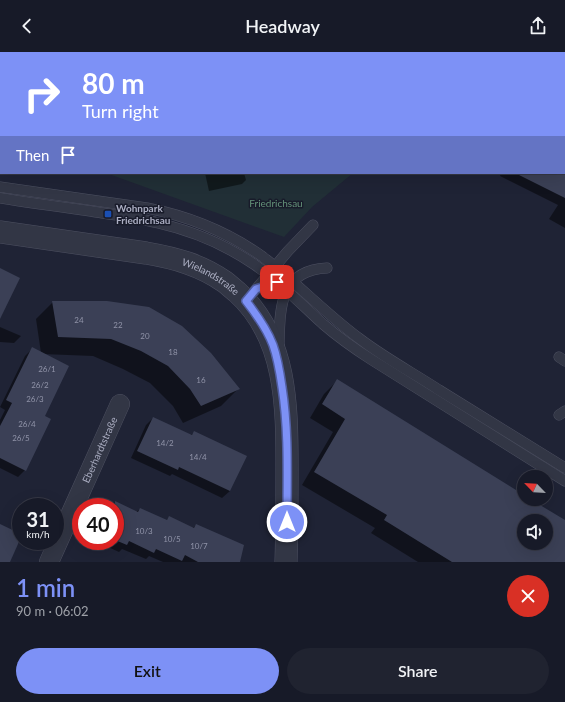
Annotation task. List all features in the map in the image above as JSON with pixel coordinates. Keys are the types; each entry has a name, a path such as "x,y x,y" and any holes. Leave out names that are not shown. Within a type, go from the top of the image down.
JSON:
{"street":[{"name":"Wielandstraße","path":"0,232 168,257 187,262 207,271 251,295 259,318 274,346 283,392 286,418 286,562"},
{"name":"Eberhardtstraße","path":"64,520 120,404"},
{"name":"Eberhardtstraße","path":"48,562 52,550"}],"lane":[{"path":"0,187 147,208 176,215 203,224 223,233 250,249 274,267 345,328 378,352 565,468"},
{"path":"0,198 133,218 172,226 204,237 232,250 277,282"},
{"path":"251,295 288,251 313,225"},
{"path":"251,295 277,282 292,281 309,270 326,268"},
{"path":"278,361 280,315 283,299 292,281"},
{"path":"292,281 323,324 353,348 565,481"}],"green space":[{"name":"Friedrichsau","path":"109,174 352,174 312,207 284,237"}],"building":[{"path":"517,174 565,174 565,198"},
{"path":"0,268 20,278 0,319"},
{"path":"52,301 107,301 149,307 182,326 211,353 240,389 201,406 190,389 168,366 141,351 111,339 58,337"},
{"path":"32,347 69,366 45,416 51,419 26,471 0,458 0,426 12,403 6,400"},
{"path":"337,379 517,491 517,506 542,506 565,520 565,562 452,562 384,520 387,515 314,472 345,419 322,404"},
{"path":"153,417 192,435 194,431 247,456 230,491 179,467 178,470 137,451"},
{"path":"124,505 138,512 140,508 167,520 169,516 194,528 196,524 244,545 240,562 198,562 185,555 182,561 156,549 154,553 129,541 127,545 124,544"},
{"path":"0,524 12,530 12,550 15,550 10,562 0,562"}],"place":[{"name":"Wohnpark Friedrichsau","path":"108,214"}],"route":[{"path":"277,282 256,289 246,301 259,318 274,346 282,381 287,436 287,522"}]}
